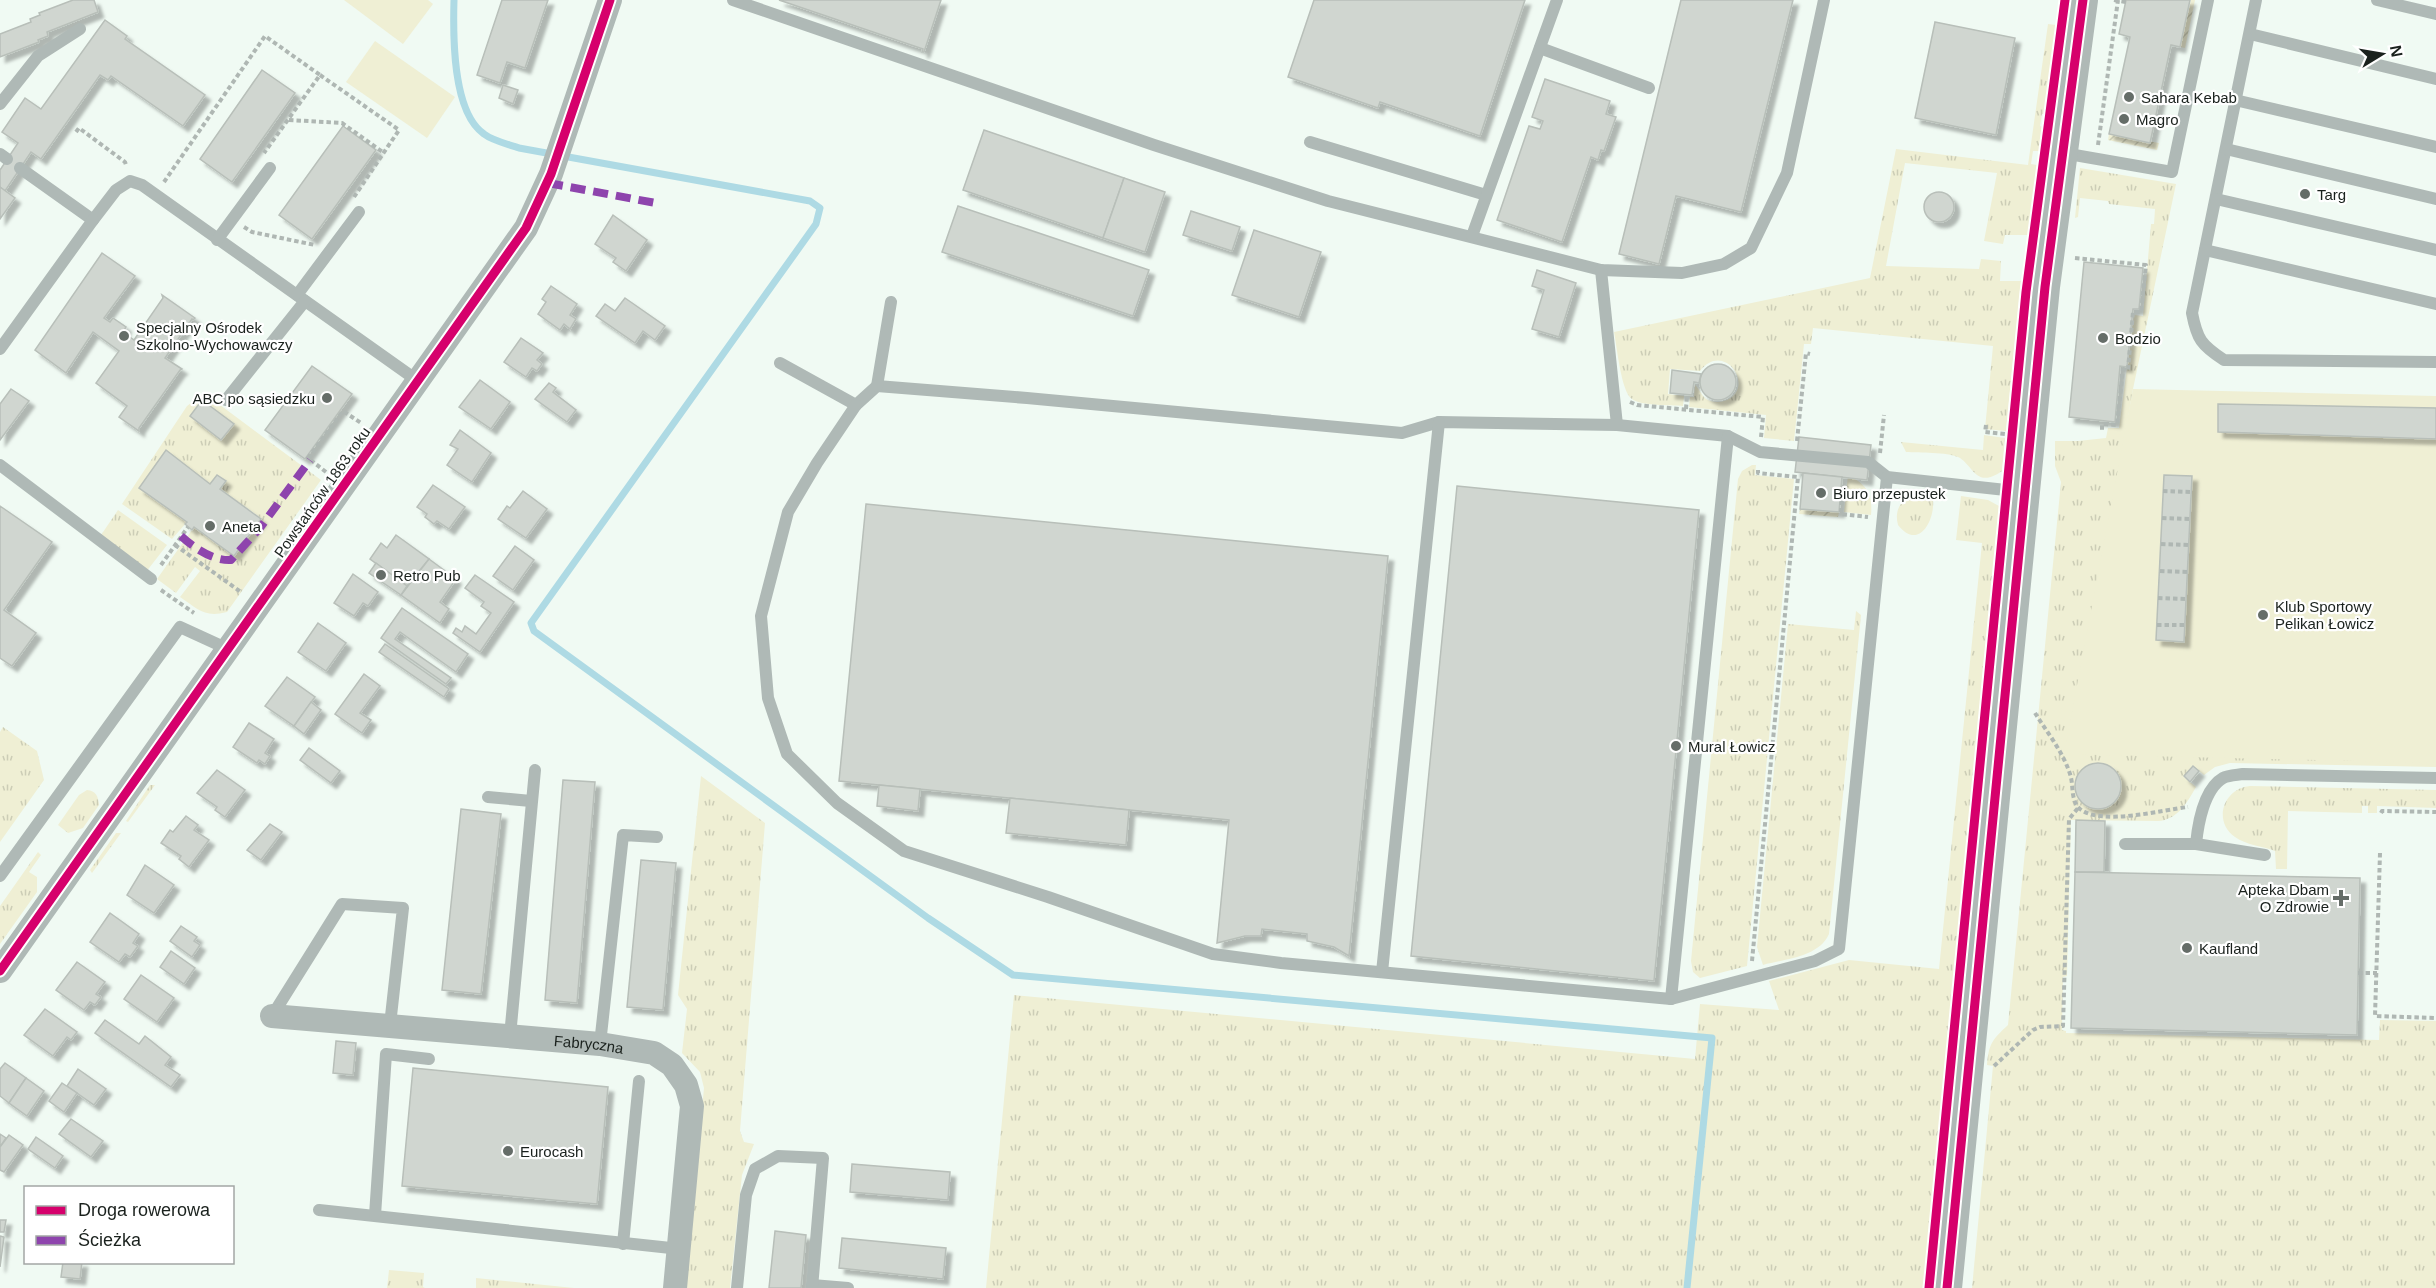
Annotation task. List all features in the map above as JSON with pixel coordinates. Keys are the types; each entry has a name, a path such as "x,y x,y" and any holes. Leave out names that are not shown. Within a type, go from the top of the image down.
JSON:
{"street":[{"name":"Powstańców 1863 roku","path":"0,971 526,228 551,174 610,0"},
{"path":"1947,1288 2045,287 2083,0"},
{"name":"Fabryczna","path":"272,1016 600,1044 654,1053 672,1065 686,1084 692,1106 675,1288"}],"lane":[{"path":"733,0 759,5 1154,145 1317,198 1601,270 1682,273 1724,264 1751,248 1787,173 1824,0"},
{"path":"1472,236 1557,0"},
{"path":"2063,153 2172,172 2208,0"},
{"path":"2256,0 2192,313 2197,336 2208,350 2224,360 2436,362"},
{"path":"2377,0 2436,14"},
{"path":"0,104 38,56 80,29"},
{"path":"2250,34 2436,79"},
{"path":"1540,48 1649,88"},
{"path":"2235,100 2436,147"},
{"path":"1310,142 1486,195"},
{"path":"2226,149 2436,199"},
{"path":"20,168 93,220"},
{"path":"217,240 270,168"},
{"path":"0,349 116,190 130,181 142,185 418,381"},
{"path":"2216,199 2436,250"},
{"path":"226,400 301,298 359,212"},
{"path":"2205,249 2436,304"},
{"path":"1601,270 1617,425"},
{"path":"891,302 878,386 856,405 817,463 788,512 761,616 768,698 787,754 837,803 904,851 1048,897 1213,954 1281,963 1671,999 1815,961 1839,949 1887,477"},
{"path":"780,363 856,405"},
{"path":"878,386 1402,433 1439,422 1617,425 1728,436 1760,452 1868,462 1887,477 2024,492"},
{"path":"1382,972 1439,422"},
{"path":"1671,999 1728,436"},
{"path":"0,465 151,579"},
{"path":"0,876 180,627 228,649"},
{"path":"510,1036 535,770"},
{"path":"2196,844 2199,817 2212,790 2223,778 2243,774 2436,778"},
{"path":"488,797 531,801"},
{"path":"600,1044 622,835 657,837"},
{"path":"2125,844 2196,844 2265,855"},
{"path":"272,1016 342,904 403,908 390,1025"},
{"path":"375,1215 386,1054 429,1059"},
{"path":"623,1244 639,1081"},
{"path":"737,1288 746,1195 755,1168 778,1156 823,1158 812,1286 848,1288"},
{"path":"319,1210 680,1249"}],"path":[{"path":"2096,158 2117,0 2126,2"},
{"path":"160,187 265,36 399,130 352,200"},
{"path":"261,157 320,75"},
{"path":"288,120 342,123 384,153"},
{"path":"76,132 79,128 125,162 130,181"},
{"path":"237,232 242,225 252,232 321,246"},
{"path":"2065,257 2146,265 2141,312 2133,312 2128,370 2123,369 2117,426 2102,424 2102,430"},
{"path":"1796,456 1803,407 1806,353 1810,354"},
{"path":"1686,409 1687,395"},
{"path":"329,474 308,458 343,411 364,425"},
{"path":"1986,425 1985,432 2012,435"},
{"path":"2163,491 2193,492"},
{"path":"2162,518 2192,519"},
{"path":"188,527 149,582 202,618"},
{"path":"175,544 244,595"},
{"path":"2161,544 2190,545"},
{"path":"2160,571 2188,572"},
{"path":"2158,598 2187,599"},
{"path":"2157,625 2186,625"},
{"path":"2035,713 2070,774 2073,797 2078,808 2094,816 2144,814 2205,805"},
{"path":"1992,1068 2034,1030 2063,1026 2069,819 2078,808"},
{"path":"2381,813 2382,811 2436,812"},
{"path":"2380,853 2375,1016 2436,1018"},
{"path":"2358,973 2377,973"}],"green space":[{"path":"344,0 428,0 433,4 403,44"},
{"path":"2191,0 2195,0 2185,48 2180,47"},
{"path":"2048,24 2056,25 2044,114 2042,114 2040,126 2043,127 2039,151 2033,151 2031,164 2037,165 2028,235 2005,235 2003,244 1984,241 1997,173 1905,163 1886,266 1979,269 1981,259 2001,261 2000,281 2021,281 2006,431 1985,429 1993,346 1813,328 1811,344 1804,344 1794,441 1764,438 1766,415 1689,407 1690,397 1694,397 1695,385 1708,400 1719,402 1734,395 1738,387 1738,378 1728,364 1719,361 1710,363 1700,371 1670,369 1668,394 1684,396 1683,406 1649,404 1636,401 1628,395 1622,378 1614,332 1870,278 1896,149 2028,165"},
{"path":"375,41 455,97 427,138 346,82"},
{"path":"2109,134 2159,143 2157,150 2108,140"},
{"path":"2080,168 2176,184 2133,389 2118,475 2436,688 2436,767 2230,763 2215,767 2204,775 2193,766 2184,777 2196,787 2185,805 2171,818 2158,821 2071,820 2067,976 2063,977 2062,1030 2066,1033 2379,1040 2380,1020 2436,1021 2436,1288 1972,1288 1993,1066 1987,1065 1992,1042 2008,1025 2061,482 2055,466 2055,441 2106,438 2108,428 2119,428 2134,315 2143,316 2151,224 2154,224 2155,209 2080,198 2078,217 2075,218"},
{"name":"Klub Sportowy Pelikan Łowicz","path":"2133,389 2436,396 2436,763 2064,754"},
{"path":"204,393 321,480 227,612 219,614 197,609 180,597 200,571 195,567 176,593 157,579 194,527 234,556 261,518 220,489 226,481 218,475 210,484 166,451 187,522 172,539 122,504 187,406"},
{"path":"1984,435 2005,438 2002,471 1986,478 1976,474 1958,457 1940,453 1906,452 1901,442 1983,450"},
{"path":"1756,465 1755,475 1794,479 1747,966 1700,978 1693,972 1691,961 1738,479 1742,471"},
{"path":"1848,475 1864,486 1867,491 1871,501 1871,515 1844,512"},
{"path":"1924,493 1933,500 1931,516 1924,530 1912,535 1898,525 1897,512 1906,499"},
{"path":"1961,496 1988,500 1999,506 1924,1288 986,1288 1014,995 1695,1059 1700,1004 1779,1010 1769,981 1849,960 1939,969 1982,543 1956,540"},
{"path":"1800,509 1839,512 1838,517 1799,514"},
{"path":"118,510 167,545 146,572 99,538"},
{"path":"1856,611 1861,615 1829,934 1818,948 1810,952 1763,965 1757,947 1788,624 1854,630"},
{"path":"3,727 37,751 44,780 0,842 0,732"},
{"path":"701,776 765,823 740,1131 744,1142 754,1144 742,1175 730,1288 685,1288 704,1088 700,1072 682,1053 687,1009 678,995"},
{"path":"150,785 155,785 128,822 126,821"},
{"path":"2250,786 2436,790 2436,808 2377,806 2377,813 2368,813 2368,806 2362,806 2362,813 2288,811 2287,869 2276,869 2275,851 2239,840 2224,823 2224,806 2228,799 2241,788"},
{"path":"87,790 96,794 99,805 83,828 68,833 58,825 79,795"},
{"path":"116,833 121,833 92,873 90,870"},
{"path":"38,852 41,855 29,872 37,877 37,892 0,944 0,906"},
{"path":"389,1270 424,1273 423,1287 425,1288 387,1288"},
{"path":"476,1278 574,1288 476,1288"}],"building":[{"path":"73,0 94,0 98,12 47,32 48,36 38,40 39,42 0,57 0,34 31,22 30,19 40,15 39,13"},
{"path":"502,0 548,0 525,68 507,62 500,83 477,75"},
{"path":"779,0 941,0 924,52 922,52 923,49"},
{"path":"1314,0 1525,0 1480,136 1380,102 1378,108 1288,77"},
{"path":"1681,0 1793,0 1741,212 1676,196 1659,264 1619,254"},
{"path":"2126,0 2190,0 2180,47 2171,45 2150,143 2109,134 2130,37 2119,34"},
{"path":"105,20 127,36 125,39 205,95 183,126 111,76 108,80 100,75 41,159 31,152 5,191 0,187 0,170 18,143 2,132 25,98 41,109"},
{"path":"1935,22 2015,38 1996,135 1915,118"},
{"path":"262,70 295,93 232,182 200,159"},
{"path":"1545,79 1610,101 1606,114 1616,117 1604,151 1601,150 1598,160 1591,157 1562,242 1497,220 1529,126 1540,129 1543,121 1532,117"},
{"path":"503,85 518,90 513,104 499,98"},
{"path":"343,126 376,150 312,239 279,215"},
{"path":"984,130 1124,178 1103,238 963,190"},
{"path":"1124,178 1165,192 1145,252 1103,238"},
{"path":"0,187 15,198 0,219"},
{"path":"1939,192 1950,196 1954,207 1950,218 1939,222 1928,218 1924,207 1928,196"},
{"path":"958,206 1149,270 1133,316 942,252"},
{"path":"1191,211 1240,227 1232,251 1183,235"},
{"path":"613,215 647,240 626,271 613,262 616,258 595,244"},
{"path":"1254,230 1321,252 1299,317 1232,295"},
{"path":"102,253 135,276 104,318 110,322 113,318 126,327 123,332 134,340 163,298 162,295 195,318 165,358 182,369 139,431 119,417 127,406 96,383 119,351 93,332 66,373 35,350"},
{"name":"Bodzio","path":"2084,262 2143,268 2139,309 2133,309 2127,367 2120,366 2115,422 2069,417"},
{"path":"1537,270 1576,283 1559,337 1532,329 1544,290 1532,286"},
{"path":"551,286 577,304 570,315 576,319 570,329 564,324 560,330 538,314 546,302 542,299"},
{"path":"625,298 665,326 655,340 643,331 635,343 596,316 605,304 615,311"},
{"path":"521,338 543,353 537,360 542,364 537,371 532,368 526,377 504,362"},
{"path":"1718,364 1731,369 1736,382 1731,395 1718,400 1705,395 1700,382 1705,369"},
{"path":"312,366 352,394 305,459 265,430"},
{"path":"1672,370 1701,374 1699,383 1694,382 1692,395 1670,393"},
{"path":"480,380 510,402 491,429 459,407"},
{"path":"549,383 556,388 553,392 576,410 567,422 535,399"},
{"path":"11,389 29,401 0,440 0,404"},
{"path":"202,400 234,424 221,440 190,416"},
{"path":"2218,404 2436,408 2436,439 2218,432"},
{"path":"460,430 491,453 472,482 447,465 458,449 450,445"},
{"path":"1799,437 1871,445 1867,480 1795,472"},
{"path":"166,450 210,484 217,475 226,481 220,489 261,519 234,556 194,527 192,530 185,524 187,522 139,488"},
{"name":"Biuro przepustek","path":"1803,473 1842,477 1839,512 1800,509"},
{"path":"2164,475 2192,476 2184,642 2156,640"},
{"path":"433,485 465,507 449,529 437,521 434,524 425,517 427,514 417,507"},
{"path":"1457,486 1699,510 1654,981 1411,956"},
{"path":"523,491 547,509 526,538 498,519 507,506 510,508"},
{"path":"866,504 1388,556 1349,956 1334,947 1307,941 1307,934 1262,929 1261,936 1245,936 1217,943 1229,820 839,781"},
{"path":"0,506 52,542 4,610 36,633 12,666 0,658"},
{"path":"396,535 429,559 407,586 370,559 381,543 387,548"},
{"path":"515,546 534,560 513,590 493,576"},
{"path":"429,559 456,579 440,602 449,609 440,623 401,595"},
{"path":"376,563 407,586 401,595 369,573"},
{"path":"353,574 378,592 368,606 363,603 354,616 334,603"},
{"path":"475,575 514,602 480,652 453,633 456,628 462,632 465,626 476,634 491,613 481,606 484,602 465,588"},
{"path":"402,608 468,654 456,672 400,632 395,639 451,678 446,684 381,638"},
{"path":"318,623 346,643 326,671 298,652"},
{"path":"385,644 449,689 444,697 379,652"},
{"path":"364,674 380,686 360,713 371,720 362,733 335,714"},
{"path":"287,677 315,697 294,726 265,706"},
{"path":"311,702 321,710 304,734 294,726"},
{"path":"249,723 274,739 265,753 270,756 265,764 259,760 257,763 233,747"},
{"path":"309,748 340,771 331,783 300,760"},
{"path":"2098,763 2114,770 2121,786 2114,802 2098,809 2082,802 2075,786 2082,770"},
{"path":"2193,766 2199,771 2190,782 2184,776"},
{"path":"217,770 245,790 225,817 215,810 217,807 197,793"},
{"path":"563,780 595,782 577,1003 545,1000"},
{"path":"879,785 920,789 918,811 877,806"},
{"path":"1010,798 1129,810 1126,845 1006,833"},
{"path":"461,809 501,814 481,994 442,990"},
{"path":"186,816 198,825 194,830 209,840 189,867 179,859 181,856 161,843 170,830 173,832"},
{"path":"2076,820 2105,821 2104,872 2075,872"},
{"path":"270,824 282,832 261,860 247,850"},
{"path":"641,860 676,863 663,1010 627,1007"},
{"path":"145,865 174,885 154,913 127,895"},
{"path":"2075,872 2360,878 2357,1035 2071,1028"},
{"path":"110,913 139,934 133,943 138,946 130,957 125,954 119,962 90,942"},
{"path":"181,926 197,937 194,941 200,945 192,957 170,941"},
{"path":"171,951 195,968 184,984 160,967"},
{"path":"77,962 105,982 96,994 101,997 95,1005 90,1002 84,1010 56,990"},
{"path":"141,975 174,998 157,1022 124,999"},
{"path":"45,1009 77,1032 71,1040 67,1037 53,1056 24,1035"},
{"path":"105,1020 139,1044 145,1036 171,1057 165,1065 180,1075 171,1087 95,1033"},
{"path":"336,1041 356,1043 353,1075 333,1073"},
{"path":"5,1063 26,1078 9,1103 0,1096 0,1069"},
{"path":"413,1068 608,1087 597,1204 402,1186"},
{"path":"78,1069 106,1089 94,1105 67,1086"},
{"path":"26,1078 44,1091 27,1116 9,1103"},
{"path":"62,1083 77,1093 64,1112 49,1101"},
{"path":"71,1119 103,1141 91,1157 59,1134"},
{"path":"0,1134 6,1138 0,1147"},
{"path":"9,1135 23,1145 4,1172 0,1170 0,1147"},
{"path":"36,1137 63,1156 55,1168 28,1149"},
{"path":"852,1164 950,1172 948,1200 850,1192"},
{"path":"0,1220 6,1220 4,1232 0,1232"},
{"path":"775,1231 806,1235 801,1288 769,1288"},
{"path":"0,1236 4,1237 0,1267"},
{"path":"842,1238 946,1248 943,1279 839,1268"},
{"path":"63,1264 82,1264 80,1279 61,1277"}],"waterway":[{"path":"454,0 455,52 460,91 473,123 484,134 519,148 810,201 820,208 816,224 531,623 534,631 928,918 1013,975 1712,1038 1687,1288"}],"marked path":[{"path":"548,183 661,204"},
{"path":"181,536 204,553 231,560 260,528 310,460"}],"cycle path":[{"path":"0,971 526,228 551,174 610,0"},
{"path":"1929,1288 2026,292 2065,0"},
{"path":"1947,1288 2045,287 2083,0"}],"place":[{"name":"Sahara Kebab","path":"2129,97"},
{"name":"Magro","path":"2124,119"},
{"name":"Targ","path":"2305,194"},
{"name":"Specjalny Ośrodek Szkolno-Wychowawczy","path":"124,336"},
{"name":"Bodzio","path":"2103,338"},
{"name":"ABC po sąsiedzku","path":"327,398"},
{"name":"Biuro przepustek","path":"1821,493"},
{"name":"Aneta","path":"210,526"},
{"name":"Retro Pub","path":"381,575"},
{"name":"Klub Sportowy Pelikan Łowicz","path":"2263,615"},
{"name":"Mural Łowicz","path":"1676,746"},
{"name":"Apteka Dbam O Zdrowie","path":"2341,898"},
{"name":"Kaufland","path":"2187,948"},
{"name":"Eurocash","path":"508,1151"}]}
